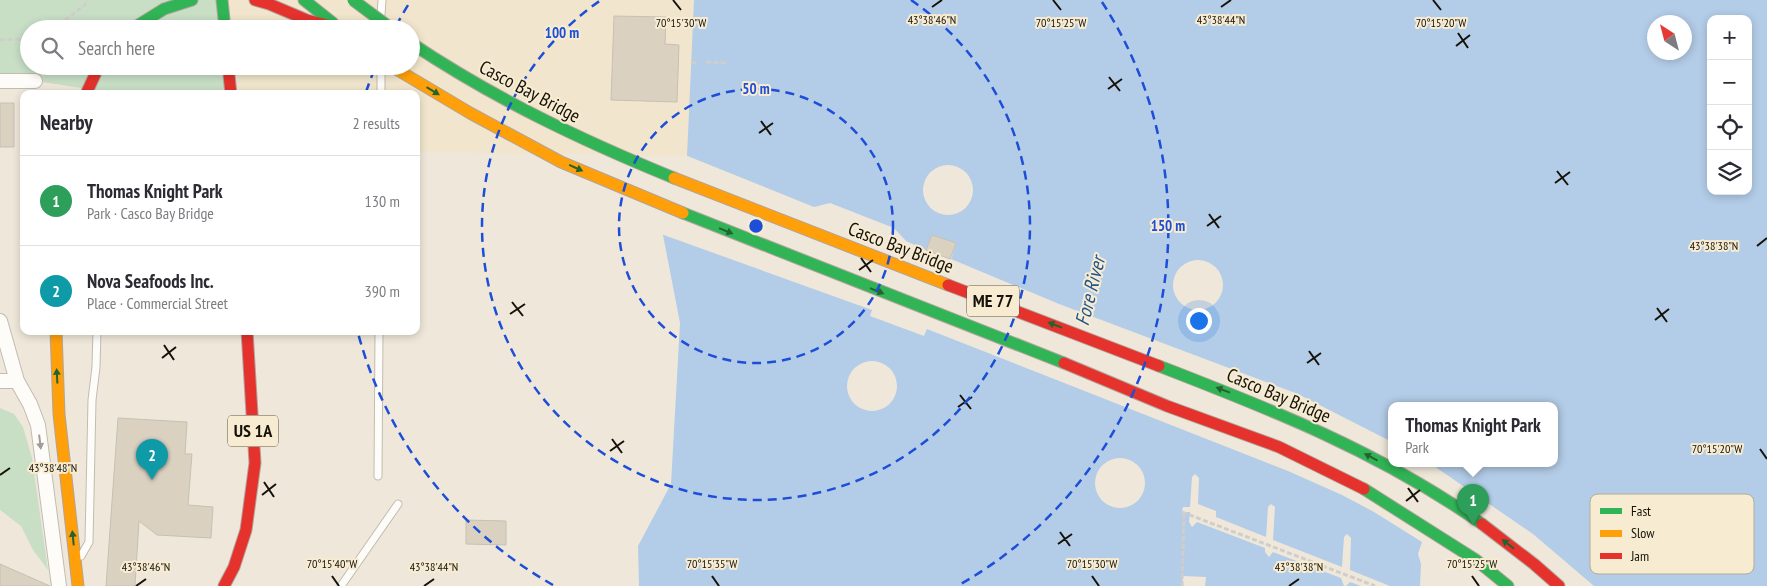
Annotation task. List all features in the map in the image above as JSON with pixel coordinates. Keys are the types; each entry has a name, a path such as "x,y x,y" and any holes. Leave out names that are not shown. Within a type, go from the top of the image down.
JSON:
{"main road":[{"path":"146,20 164,9 192,0"},
{"path":"222,0 224,20"},
{"path":"255,0 307,20"},
{"path":"304,0 330,20"},
{"path":"354,0 380,20"},
{"name":"Casco Bay Bridge","path":"420,49 471,81 526,112 599,146 801,228 1260,405 1334,437 1388,466"},
{"path":"88,90 94,75"},
{"path":"229,75 231,90"},
{"name":"ME 77","path":"406,75 470,113 561,162 644,198 1076,368 1167,406 1279,447 1371,493 1476,560 1508,586"},
{"path":"56,335 59,414 78,586"},
{"name":"US 1A","path":"224,586 234,567 246,530 255,463 247,335"},
{"name":"Casco Bay Bridge","path":"1391,467 1477,520 1544,572 1559,586"}],"street":[{"path":"0,81 35,81"},
{"path":"0,321 17,381 30,404 38,425 59,586"},
{"path":"0,381 17,381"}],"lane":[{"path":"381,20 382,0"},
{"path":"381,75 381,90"},
{"path":"76,566 89,542 92,400 96,367 97,335"},
{"path":"378,476 379,335"},
{"path":"341,586 398,504"}],"path":[{"path":"65,20 85,5 86,0"},
{"path":"0,40 20,39"},
{"path":"691,62 698,63"},
{"path":"706,62 726,63"},
{"path":"1182,586 1183,512 1375,586"}],"shaded area":[{"path":"222,0 694,0 687,156 420,152 420,90 231,90 229,75 420,75 420,20 224,20"}],"green space":[{"path":"0,0 222,0 224,20 20,20 20,75 229,75 230,90 95,90 35,81 0,81"},
{"path":"0,408 14,414 23,427 32,458 48,570 33,550 21,526 0,510"}],"water":[{"name":"Fore River","path":"694,0 1767,0 1767,586 1591,586 1447,475 1425,562 1421,564 1420,586 639,586 638,546 671,484 680,323 663,235 687,156"}],"pier":[{"path":"685,155 814,207 830,203 894,228 906,241 926,250 932,235 956,243 951,259 1059,304 1298,394 1388,440 1388,467 1435,467 1533,534 1594,586 1587,586 1449,479 1427,563 1421,564 1418,554 1422,542 1374,512 1342,495 1288,471 927,329 924,336 870,316 872,310 661,234"},
{"path":"943,165 953,165 966,172 973,185 973,195 966,208 953,215 943,215 934,211 927,204 923,195 923,185 927,176 934,169"},
{"path":"1193,260 1203,260 1216,267 1223,280 1223,290 1216,303 1203,310 1193,310 1184,306 1177,299 1173,290 1173,280 1177,271 1184,264"},
{"path":"867,361 877,361 890,368 897,381 897,391 890,404 877,411 867,411 858,407 851,400 847,391 847,381 851,372 858,365"},
{"path":"1115,458 1125,458 1138,465 1145,478 1145,488 1138,501 1125,508 1115,508 1106,504 1099,497 1095,488 1095,478 1099,469 1106,462"},
{"path":"1195,474 1199,478 1198,504 1216,511 1216,517 1266,537 1268,507 1271,504 1275,507 1273,540 1342,567 1344,537 1347,534 1351,538 1350,570 1390,586 1361,586 1350,582 1344,586 1341,578 1273,552 1269,557 1265,552 1265,548 1197,522 1192,527 1189,522 1190,512 1182,512 1183,507 1190,507 1192,477"},
{"path":"1183,576 1206,577 1205,586 1182,586"}],"building":[{"path":"614,16 666,17 665,44 679,45 677,102 611,100"},
{"path":"0,103 14,103 14,147 0,147"},
{"path":"932,235 956,243 950,259 926,250"},
{"path":"118,418 187,422 185,454 192,454 188,505 213,507 211,538 157,535 139,521 135,586 106,586"},
{"path":"466,520 506,521 506,545 466,544"},
{"path":"0,564 50,586 0,586"}],"traffic: fast":[{"path":"146,20 164,9 192,0"},
{"path":"222,0 224,20"},
{"path":"304,0 329,20"},
{"path":"353,0 380,20"},
{"path":"420,49 474,82 539,117 605,149 674,178"},
{"path":"683,213 1064,363"},
{"path":"1159,366 1284,416 1325,434 1388,466"},
{"path":"1390,467 1444,498 1482,524"},
{"path":"1364,489 1476,560 1508,586"}],"traffic: slow":[{"path":"406,75 470,113 561,162 683,213"},
{"path":"674,178 948,285"},
{"path":"56,335 59,414 78,586"}],"traffic: jam":[{"path":"255,0 307,20"},
{"path":"88,90 95,75"},
{"path":"229,75 231,90"},
{"path":"948,285 1159,366"},
{"path":"224,586 234,567 246,530 255,463 247,335"},
{"path":"1064,363 1167,406 1279,447 1364,489"},
{"path":"1482,524 1559,586"}],"place":[{"name":"Nova Seafoods Inc.","path":"152,480"},
{"name":"Thomas Knight Park","path":"1473,525"}]}
